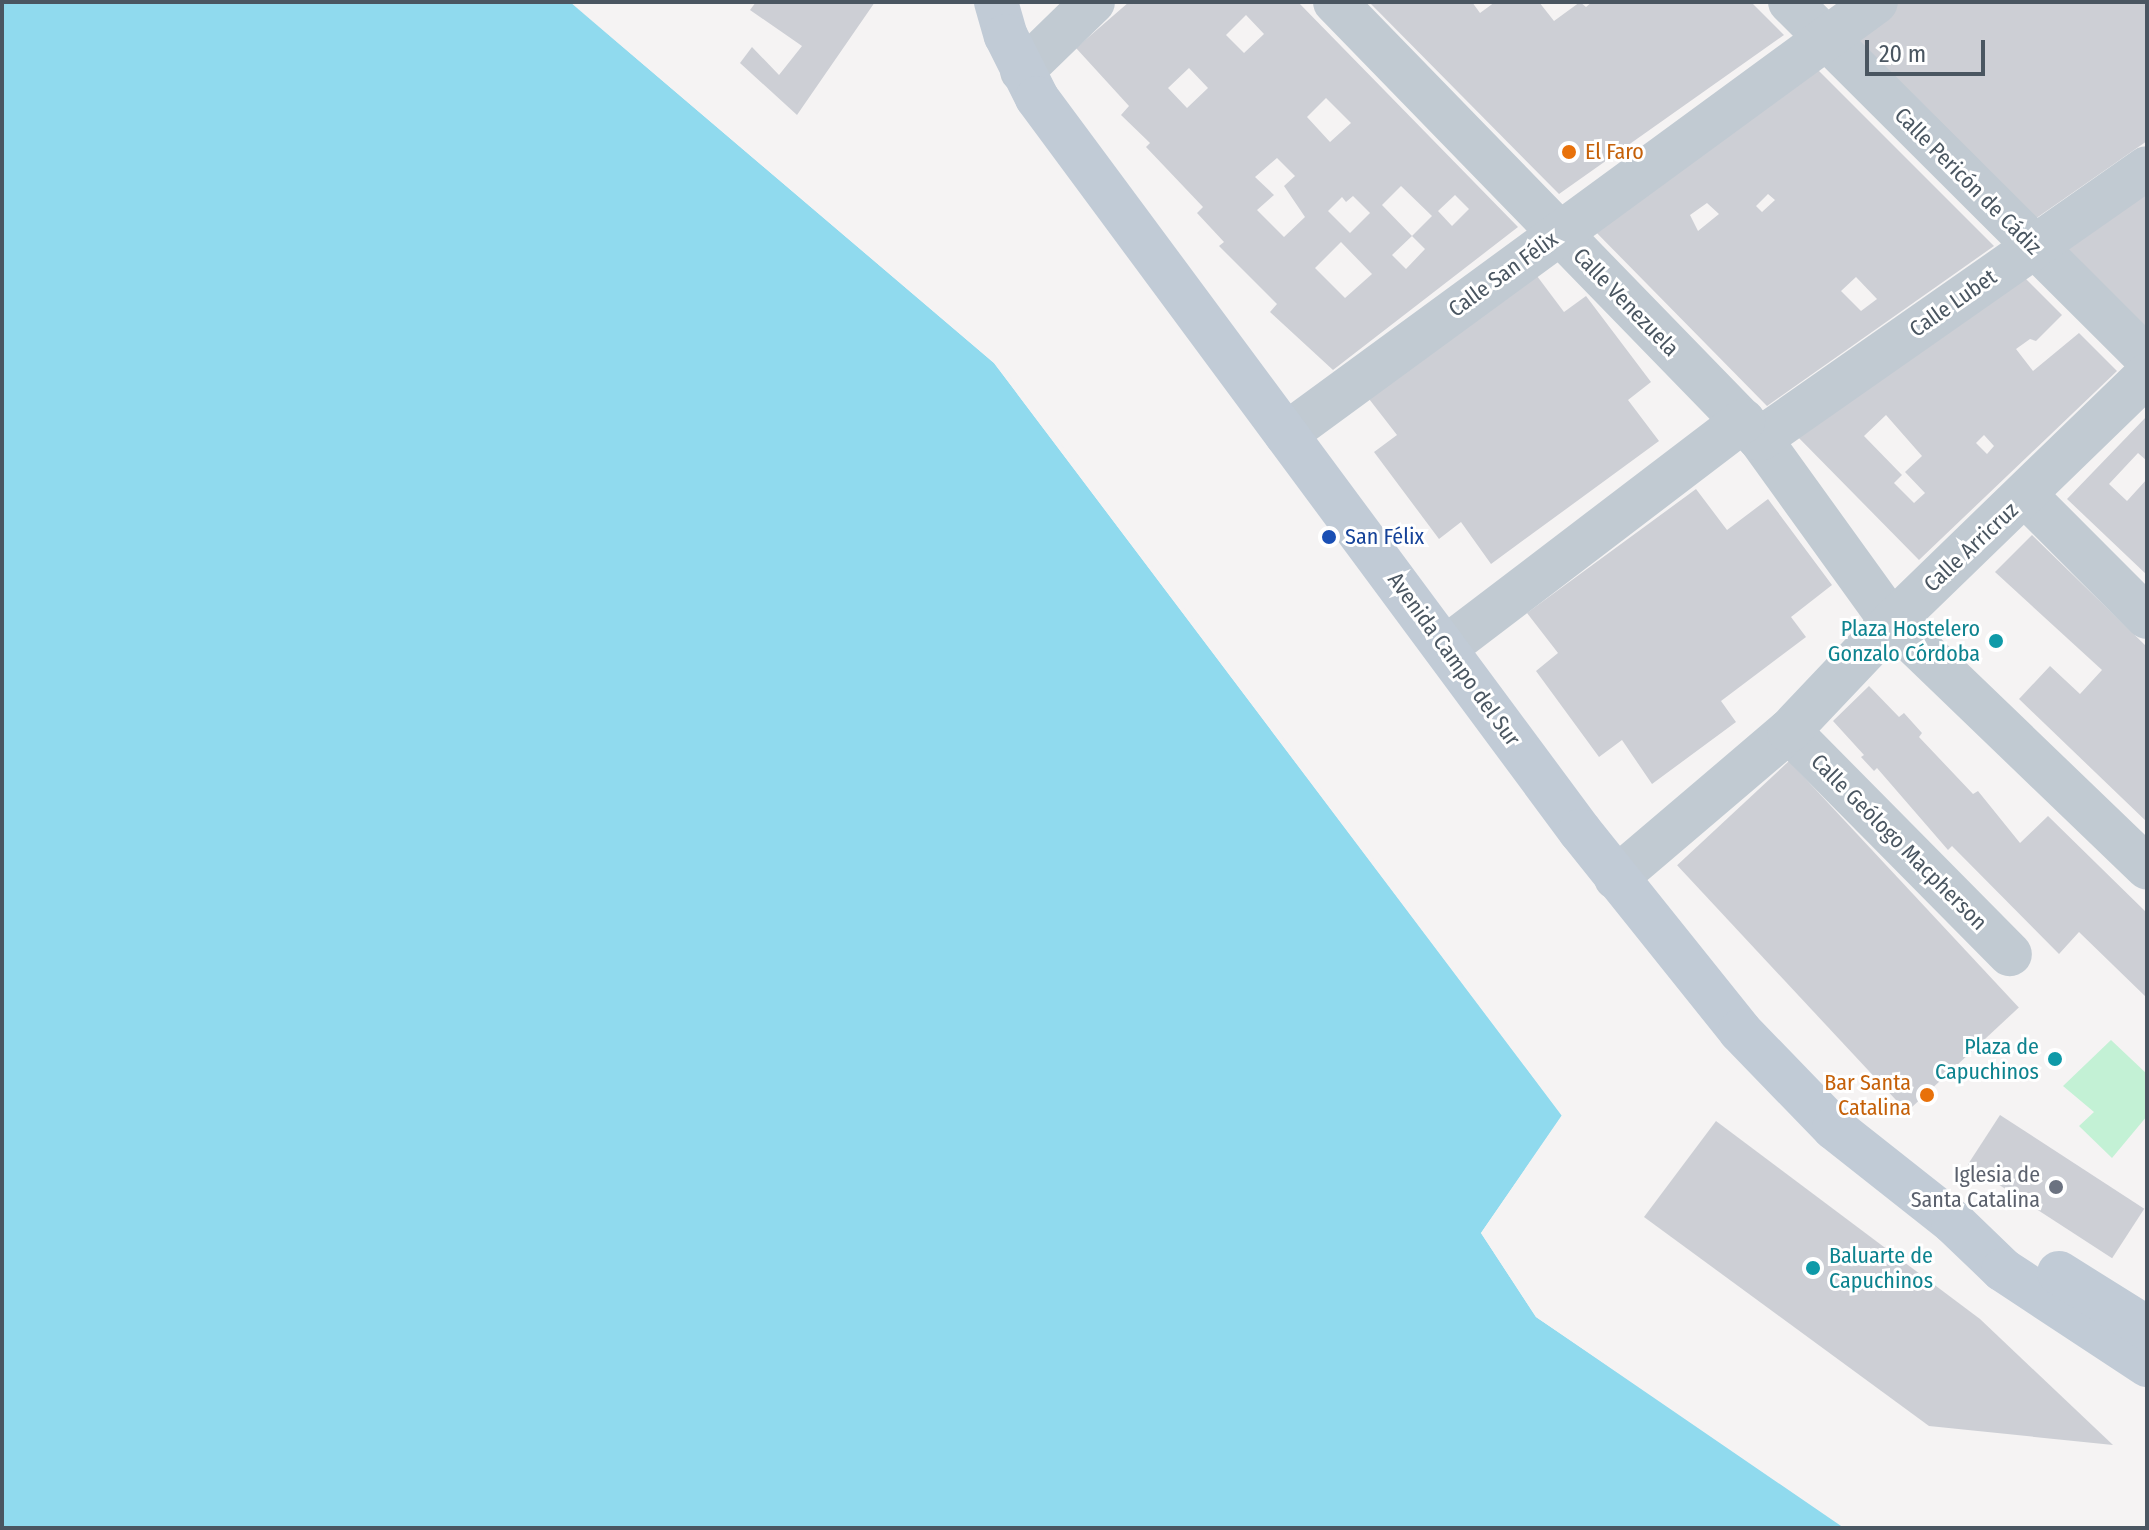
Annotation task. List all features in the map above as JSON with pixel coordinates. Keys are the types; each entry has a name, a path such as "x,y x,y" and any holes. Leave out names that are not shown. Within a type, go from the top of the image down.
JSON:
{"street":[{"name":"Avenida Campo del Sur","path":"996,2 1022,71 1286,434 1616,878 1740,1031 1824,1117 1953,1222 2003,1270 2147,1365"},
{"path":"1022,71 1093,2"},
{"name":"Calle Venezuela","path":"1335,2 1752,430 1892,622 2147,867"},
{"name":"Calle Pericón de Cádiz","path":"1790,2 2147,358"},
{"name":"Calle San Félix","path":"1286,434 1876,2"},
{"name":"Calle Lubet","path":"1445,648 1752,430 2033,247 2147,168"},
{"name":"Calle Arricruz","path":"1616,878 1789,731 1892,622 2026,496 2147,375"},
{"path":"2026,496 2147,617"},
{"name":"Calle Geólogo Macpherson","path":"1789,731 2010,954"},
{"name":"Avenida Campo del Sur","path":"1953,1222 2022,1250 2147,1328"}],"green space":[{"path":"2111,1040 2147,1074 2147,1116 2112,1158 2079,1126 2094,1112 2063,1086"}],"water":[{"path":"2,2 570,2 994,363 1562,1116 1481,1233 1536,1317 1844,1528 2,1528"}],"pier":[{"path":"570,2 997,360 1565,1113 1486,1233 1539,1314 1848,1528 1536,1317 1481,1233 1562,1115 994,363"}],"building":[{"path":"756,2 875,2 797,115 740,63 752,47 779,75 802,46 750,10"},
{"path":"1129,2 1298,2 1518,227 1333,370 1270,312 1277,304 1219,246 1224,242 1197,213 1203,207 1146,147 1150,143 1121,115 1129,106 1076,48","holes":["1246,15 1264,34 1244,53 1226,35","1189,68 1208,88 1187,108 1168,88","1326,98 1351,123 1330,142 1307,117","1277,158 1295,176 1284,186 1305,217 1284,237 1257,210 1274,195 1255,177","1401,186 1432,216 1412,236 1382,205","1455,195 1469,209 1452,226 1438,211","1353,196 1370,213 1350,233 1328,211 1342,197 1346,202","1412,236 1425,249 1406,269 1392,255","1341,242 1372,274 1345,298 1315,268"]},
{"path":"1369,2 1472,2 1480,13 1495,2 1539,2 1554,21 1580,2 1586,7 1592,2 1751,2 1784,35 1559,194"},
{"path":"1898,2 2147,2 2147,141 2035,219 1852,34"},
{"path":"1812,64 1994,246 1767,406 1588,224","holes":["1768,194 1775,200 1762,212 1756,206","1707,203 1719,214 1698,231 1690,215","1856,277 1877,299 1861,311 1841,291"]},
{"path":"2147,186 2147,332 2067,251 2069,240"},
{"path":"1534,272 1564,312 1586,296 1651,382 1628,400 1659,441 1491,564 1461,522 1439,539 1374,452 1397,435 1366,395"},
{"path":"2021,274 2062,315 2036,341 2030,339 2016,349 2033,371 2079,333 2117,371 1919,560 1794,433","holes":["1886,415 1922,456 1905,472 1925,493 1914,503 1894,483 1902,475 1864,436","1984,435 1994,446 1987,454 1976,443"]},
{"path":"2147,416 2147,461 2138,453 2109,484 2127,501 2147,479 2147,575 2067,499"},
{"path":"1696,489 1727,530 1768,499 1832,585 1791,617 1806,637 1721,701 1736,722 1652,784 1622,740 1599,757 1536,671 1558,653 1527,613"},
{"path":"2032,535 2147,647 2147,822 2019,699 2050,666 2080,694 2102,670 1995,572"},
{"path":"1869,686 1899,717 1904,713 1922,733 1919,737 1973,794 1978,791 2020,843 2048,816 2147,913 2147,998 2079,932 2059,954 1952,846 1948,850 1877,768 1874,771 1861,757 1864,755 1833,721"},
{"path":"1789,761 2019,1007 1907,1112 1677,865"},
{"name":"Iglesia de Santa Catalina","path":"2000,1115 2144,1209 2112,1258 1968,1164"},
{"name":"Baluarte de Capuchinos","path":"1716,1121 1980,1319 2113,1445 1929,1426 1644,1217"}],"place":[{"name":"El Faro","path":"1569,152"},
{"name":"San Félix","path":"1329,537"},
{"name":"Plaza Hostelero Gonzalo Córdoba","path":"1996,641"},
{"name":"Plaza de Capuchinos","path":"2055,1059"},
{"name":"Bar Santa Catalina","path":"1927,1095"},
{"name":"Iglesia de Santa Catalina","path":"2056,1187"},
{"name":"Baluarte de Capuchinos","path":"1813,1268"}]}
